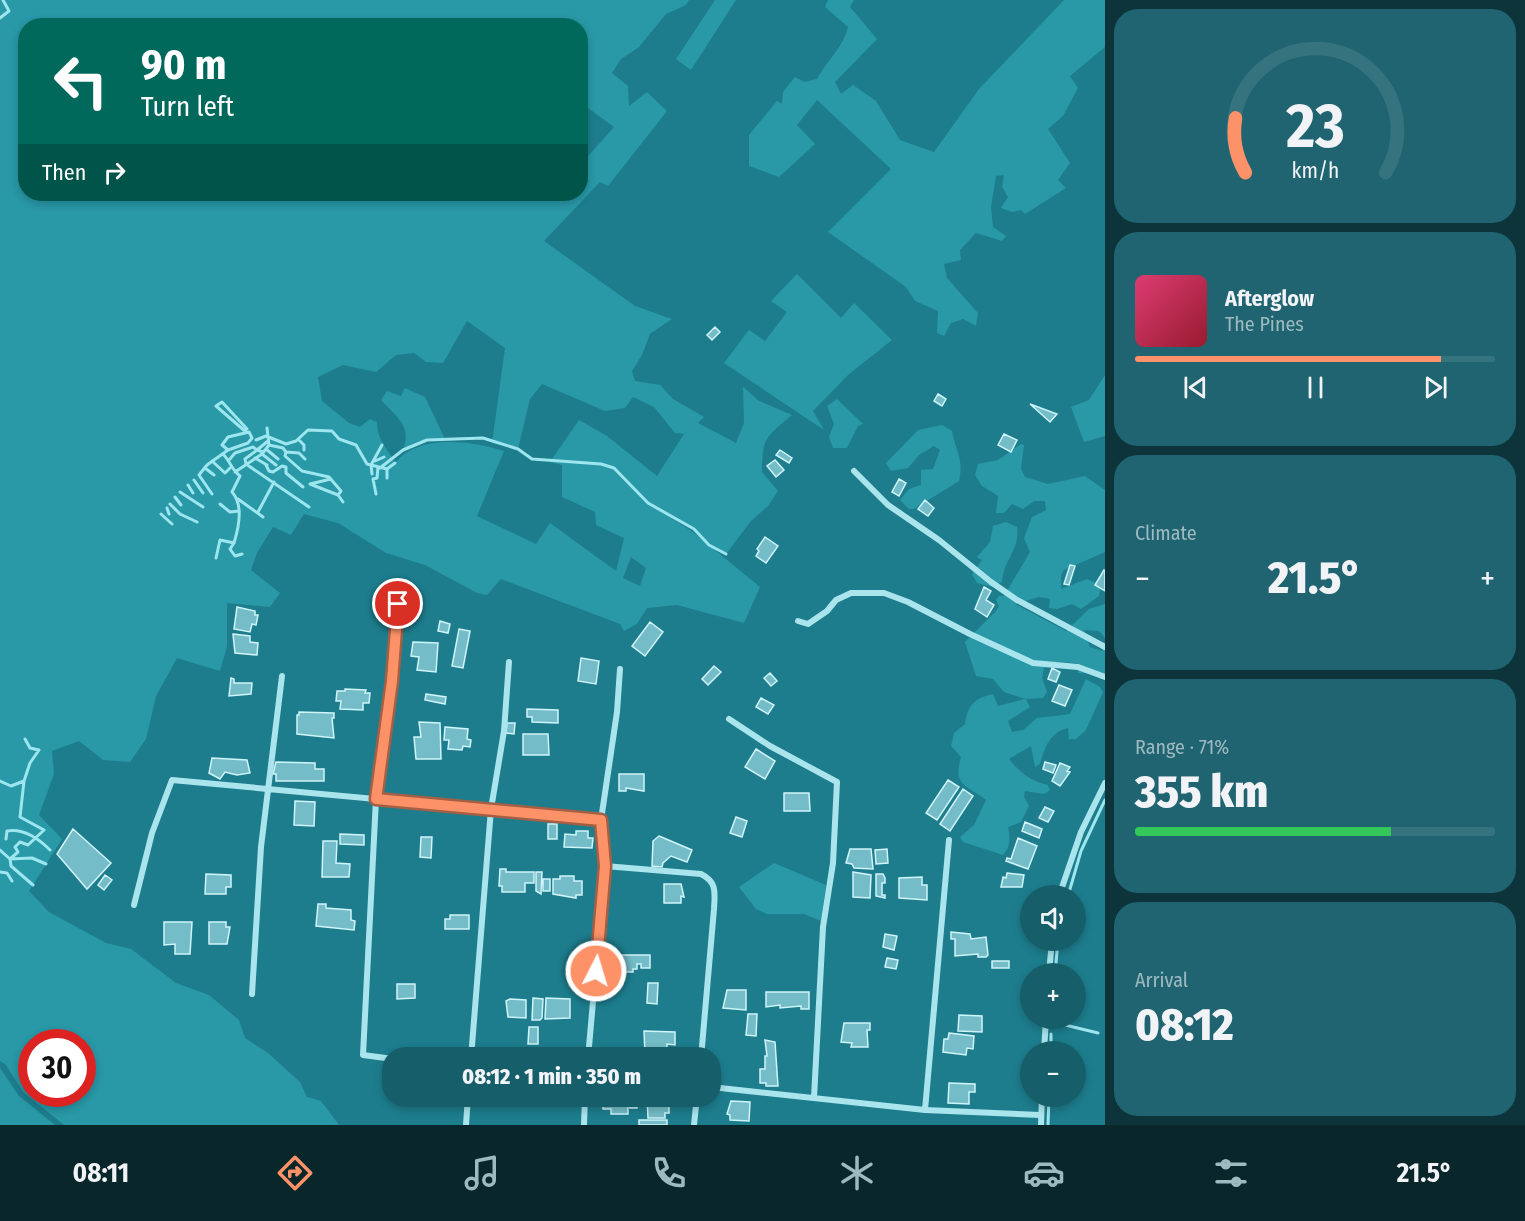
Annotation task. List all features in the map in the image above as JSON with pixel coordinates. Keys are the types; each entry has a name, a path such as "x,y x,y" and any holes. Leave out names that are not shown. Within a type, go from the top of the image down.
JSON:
{"street":[{"path":"854,471 888,505 939,540 991,582 1017,600 1105,647"},
{"path":"798,621 808,624 836,600 851,593 884,593 908,602 1033,663 1078,666 1105,677"},
{"path":"382,1058 363,1055 376,799 392,681 398,604"},
{"path":"472,1047 491,808 504,731 509,662"},
{"path":"589,1047 605,866 601,820 617,712 620,669"},
{"path":"252,993 267,790 282,676"},
{"path":"729,719 770,746 837,782 833,863 823,927 814,1098"},
{"path":"134,905 152,833 172,780 601,820"},
{"path":"1063,885 1081,832 1105,783"},
{"path":"925,1110 949,840"},
{"path":"605,866 700,874 712,881 715,890 714,909 702,1047"},
{"path":"721,1088 925,1110 1040,1115"},
{"path":"466,1125 467,1107"},
{"path":"584,1125 585,1107"},
{"path":"694,1125 696,1107"},
{"path":"1041,1107 1041,1125"}],"green space":[{"path":"0,0 689,0 686,5 666,14 639,47 621,59 612,73 628,86 629,106 647,92 667,111 608,186 600,182 588,195 588,156 614,127 588,108 588,18 18,18 18,201 582,201 544,241 635,306 672,319 650,334 642,355 632,371 635,381 660,385 673,399 704,417 698,423 736,443 744,423 743,387 759,401 792,415 771,433 763,451 762,472 778,491 768,506 751,521 726,554 677,518 669,514 668,516 693,532 760,587 744,623 677,605 647,608 637,624 624,631 620,624 501,579 487,595 477,593 425,565 386,553 338,523 304,514 291,535 273,527 257,553 251,570 280,593 270,607 227,603 227,646 220,671 177,658 156,696 146,739 130,762 103,760 79,741 52,751 54,774 39,815 62,839 29,891 49,912 106,943 131,949 176,983 209,995 239,1020 245,1038 268,1053 300,1082 307,1097 321,1101 339,1125 64,1125 42,1107 96,1107 96,1029 18,1029 18,1084 6,1065 0,1061","holes":["467,321 505,348 492,443 518,449 530,399 542,384 605,411 625,408 633,397 654,407 675,433 684,434 657,476 607,436 579,420 550,462 562,465 562,497 595,512 596,525 624,538 616,571 550,523 536,544 477,516 504,451 462,442 432,443 405,453 395,463 381,439 377,422 370,419 360,427 349,423 322,401 318,377 343,365 376,372 396,355 414,353 426,362 443,363","631,557 646,568 640,586 623,578"]},
{"path":"715,0 736,0 691,70 676,59"},
{"path":"828,0 854,0 850,7 877,39 835,82 841,94 853,85 876,101 900,140 934,152 979,89 1064,0 1105,0 1105,47 1070,76 1078,88 1063,116 1048,129 1070,163 1058,180 1066,188 1025,214 1021,210 1012,212 1001,208 1008,197 1002,187 1004,175 996,176 991,207 993,227 1006,236 1002,241 976,233 960,250 961,260 944,264 947,278 978,313 976,326 963,319 951,323 944,336 937,333 938,311 915,301 906,287 828,232 891,169 817,100 797,125 815,144 779,177 749,166 749,135 777,101 782,104 783,92 795,77 804,82 817,79 846,34 848,27 825,7"},
{"path":"797,274 841,318 854,303 892,340 848,375 813,411 824,430 724,363 749,330 765,341 787,312 771,301"},
{"path":"1105,375 1105,436 1084,442 1071,407 1089,400"},
{"path":"405,388 425,397 445,439 427,440 403,450 406,434 404,428 381,400 387,391 401,396"},
{"path":"837,399 863,424 858,426 847,448 833,448 829,437 834,424 827,406"},
{"path":"942,425 952,431 960,461 959,481 914,509 909,509 900,500 909,489 921,485 921,470 933,469 940,450 934,446 919,455 908,468 891,471 886,463 918,430"},
{"path":"1021,444 1024,445 1021,469 1025,477 1048,484 1085,476 1105,490 1105,552 1064,570 1061,575 1061,589 1087,579 1101,585 1099,596 1081,609 1072,604 1057,609 1049,608 1050,599 1039,597 1015,604 1066,631 1089,609 1105,604 1105,638 1099,631 1084,630 1090,647 1102,651 1105,644 1105,674 1078,673 1077,663 1057,662 1044,668 1042,678 1047,692 1043,698 1026,699 1030,707 1008,721 1012,732 1023,730 1037,718 1070,714 1086,679 1100,687 1103,692 1086,730 1076,739 1069,739 1068,728 1057,733 1046,746 1040,764 1035,767 1031,746 1009,759 1026,776 1048,785 1050,790 1044,794 1025,791 1024,797 1029,806 1021,822 1008,827 1009,842 1003,855 963,842 960,837 974,825 986,800 967,787 960,779 961,757 951,746 954,733 965,724 970,707 977,700 993,694 998,706 1025,699 1004,692 993,679 976,676 965,642 999,606 996,600 999,596 1004,596 1030,552 1024,538 1032,517 1046,510 1045,501 1034,501 1023,509 1012,504 1004,513 996,513 998,496 982,486 975,475 978,464 998,460"},
{"path":"1006,522 1017,527 1017,535 1002,582 992,587 977,583 972,574 982,560 977,557 990,542 993,526"},
{"path":"774,863 826,885 821,921 804,914 767,914 756,909 739,887"},
{"path":"0,1068 18,1095 18,1107 33,1107 55,1125 0,1125"}],"building":[{"path":"715,327 720,332 712,340 707,335"},
{"path":"938,394 946,399 942,406 934,401"},
{"path":"1030,404 1057,414 1050,422"},
{"path":"1004,434 1017,440 1011,452 998,445"},
{"path":"780,450 792,458 789,463 776,455"},
{"path":"775,460 784,470 776,477 767,466"},
{"path":"899,479 906,483 899,496 892,492"},
{"path":"925,500 934,508 928,516 918,509"},
{"path":"765,537 778,546 766,563 756,556 759,551 757,549"},
{"path":"1070,565 1075,566 1069,585 1064,584"},
{"path":"1105,571 1105,591 1095,585"},
{"path":"984,587 991,591 986,600 994,605 987,617 975,609"},
{"path":"237,607 255,611 255,615 258,615 256,625 252,624 250,632 234,629"},
{"path":"440,621 450,624 448,633 438,631"},
{"path":"650,622 663,632 645,656 632,646"},
{"path":"459,629 470,631 463,668 452,666"},
{"path":"233,634 250,636 250,642 258,643 257,655 235,653"},
{"path":"413,642 438,643 436,672 417,670 419,657 411,656"},
{"path":"581,658 599,661 596,684 578,681"},
{"path":"714,666 721,672 708,685 702,679"},
{"path":"1052,668 1060,672 1056,682 1048,679"},
{"path":"770,673 777,681 771,686 764,678"},
{"path":"231,678 234,679 234,683 252,683 251,694 229,696"},
{"path":"1059,685 1072,690 1065,706 1052,701"},
{"path":"345,689 366,690 365,693 370,693 369,703 363,703 363,710 340,709 341,701 336,701 337,691 345,691"},
{"path":"426,694 446,697 445,704 425,700"},
{"path":"761,698 774,705 768,714 756,707"},
{"path":"527,709 558,710 558,723 532,722 532,717 527,717"},
{"path":"299,712 334,713 334,718 332,718 334,738 297,734"},
{"path":"419,722 440,723 441,759 416,759 414,737 421,737"},
{"path":"507,723 515,723 514,734 506,733"},
{"path":"445,727 468,729 467,739 471,740 470,747 463,746 462,750 448,749 449,740 444,740"},
{"path":"523,734 548,734 549,755 523,755"},
{"path":"756,749 775,761 765,779 745,767"},
{"path":"212,758 247,760 250,773 237,775 225,772 220,779 209,773"},
{"path":"276,762 315,763 315,769 324,769 324,781 276,781 276,774 273,774"},
{"path":"1045,762 1056,765 1053,773 1043,769"},
{"path":"1060,763 1070,767 1067,771 1070,772 1060,786 1052,781"},
{"path":"619,774 644,774 644,791 626,788 626,791 619,791"},
{"path":"948,780 959,787 937,820 926,813"},
{"path":"963,789 973,796 950,831 940,824"},
{"path":"784,793 809,793 810,811 784,811"},
{"path":"295,801 315,802 314,826 294,825"},
{"path":"1045,807 1054,811 1048,822 1039,818"},
{"path":"736,817 747,821 742,837 730,833"},
{"path":"1025,822 1042,829 1039,838 1022,831"},
{"path":"548,824 557,824 557,839 548,839"},
{"path":"73,829 111,863 87,889 57,854"},
{"path":"576,831 588,831 588,838 593,838 592,848 564,847 565,834 576,835"},
{"path":"340,834 364,835 364,845 340,844"},
{"path":"659,836 692,850 687,862 671,856 662,867 652,866 653,841"},
{"path":"421,837 432,837 431,858 420,857"},
{"path":"1018,838 1037,846 1028,869 1006,861 1007,858 1011,859"},
{"path":"323,841 337,841 336,863 350,864 349,877 322,877"},
{"path":"850,849 871,849 873,869 854,868 852,864 846,863"},
{"path":"887,849 888,863 876,864 875,850"},
{"path":"500,869 506,869 506,872 534,872 534,883 525,883 525,892 502,892 502,886 499,886"},
{"path":"536,872 542,872 541,894 536,891"},
{"path":"853,872 871,875 870,898 853,897"},
{"path":"1007,873 1024,875 1020,887 1001,887 1003,877 1006,878"},
{"path":"206,874 231,875 231,887 226,887 226,894 205,894"},
{"path":"876,874 883,874 885,878 885,883 882,883 882,895 885,895 885,898 876,896"},
{"path":"105,875 112,880 104,890 98,885"},
{"path":"560,876 574,876 574,881 582,881 582,895 576,895 576,898 553,894 553,879 560,879"},
{"path":"922,877 922,885 927,885 927,900 899,898 899,878"},
{"path":"543,879 550,879 550,891 543,891"},
{"path":"664,884 681,884 684,897 681,896 681,903 664,903"},
{"path":"318,904 326,904 326,908 351,910 351,920 355,921 354,930 316,926"},
{"path":"450,915 469,915 469,929 445,929 445,919 450,919"},
{"path":"164,922 192,922 190,954 175,954 175,944 164,945"},
{"path":"209,922 226,922 226,927 230,927 227,944 209,944"},
{"path":"951,932 970,934 971,939 986,937 988,955 986,957 978,957 978,954 955,956 955,939 951,939"},
{"path":"885,934 897,936 894,950 883,947"},
{"path":"616,955 650,955 650,968 641,968 641,964 637,964 637,969 633,969 633,972 623,972 623,969 616,969"},
{"path":"887,958 898,960 896,969 885,967"},
{"path":"992,961 1009,961 1009,968 992,968"},
{"path":"648,983 658,983 657,1004 647,1003"},
{"path":"397,984 415,984 415,998 397,999"},
{"path":"727,990 746,990 746,1010 723,1008"},
{"path":"766,992 809,992 809,1009 801,1009 801,1006 780,1008 780,1005 766,1007"},
{"path":"533,998 543,999 540,1020 532,1020"},
{"path":"546,998 570,999 570,1018 545,1019"},
{"path":"526,1000 526,1018 508,1017 506,1001"},
{"path":"748,1014 757,1014 756,1036 746,1035"},
{"path":"959,1015 982,1016 982,1032 958,1031"},
{"path":"844,1023 870,1023 870,1030 867,1030 868,1047 851,1047 852,1043 841,1042"},
{"path":"529,1027 538,1027 538,1044 528,1044"},
{"path":"644,1031 675,1032 675,1045 645,1047"},
{"path":"949,1033 974,1036 973,1049 967,1048 966,1055 943,1052 944,1039 948,1039"},
{"path":"765,1040 775,1042 778,1086 766,1086 766,1083 760,1083 760,1069 765,1069 765,1056 767,1056"},
{"path":"949,1083 975,1084 975,1092 969,1092 969,1104 948,1103"},
{"path":"731,1101 750,1102 749,1121 730,1120 730,1115 727,1114"},
{"path":"603,1107 628,1107 628,1114 611,1114 611,1109 603,1109"},
{"path":"647,1107 669,1107 669,1113 665,1113 665,1118 648,1118"},
{"path":"639,1120 667,1120 667,1125 639,1125"}],"waterway":[{"path":"0,18 9,11 3,0"},
{"path":"246,432 216,406 222,402 247,429"},
{"path":"235,472 262,454 269,445 267,428"},
{"path":"256,440 266,436 286,444 296,441 308,430 332,431 339,439 356,445 367,464 387,469 395,463"},
{"path":"228,450 248,443 252,438 249,432"},
{"path":"212,494 199,475 207,465 228,450 222,445 228,437 249,432"},
{"path":"380,468 403,450 427,440 483,438 518,449 532,459 601,464 614,468 648,503 694,529 709,545 726,554"},
{"path":"298,439 304,445 304,450"},
{"path":"229,460 235,453 253,447 257,450 268,441"},
{"path":"269,445 283,448 286,452 285,456 302,471 329,477 341,491 338,495 343,502"},
{"path":"372,474 371,465 382,445"},
{"path":"266,449 278,459"},
{"path":"263,452 257,450 245,459 246,464 309,507"},
{"path":"286,452 299,453 305,459"},
{"path":"216,558 220,540 234,543 239,516 238,503 232,492 240,476 223,454"},
{"path":"262,454 276,465"},
{"path":"375,461 384,457"},
{"path":"255,458 267,465"},
{"path":"212,461 225,473 230,468"},
{"path":"266,465 269,471 273,472 282,466 286,467 286,473 303,487"},
{"path":"376,494 373,479 377,478 378,467"},
{"path":"205,468 214,475"},
{"path":"387,469 387,478"},
{"path":"331,479 310,484 338,495"},
{"path":"194,480 203,493"},
{"path":"258,512 274,482"},
{"path":"188,485 193,493"},
{"path":"180,492 203,507"},
{"path":"175,497 181,505"},
{"path":"238,499 263,517"},
{"path":"170,504 180,514 197,522"},
{"path":"220,504 230,512 239,511"},
{"path":"167,508 169,514"},
{"path":"161,514 172,524"},
{"path":"234,543 230,549 235,556 242,554"},
{"path":"24,781 30,763 39,750 30,748 25,739"},
{"path":"0,781 11,786 24,781 20,817 44,830 28,845 20,842 15,847 18,852 10,859"},
{"path":"1071,885 1081,851 1105,800"},
{"path":"6,839 7,831 19,831 36,838 50,850"},
{"path":"0,850 10,859 11,866 33,885"},
{"path":"10,859 32,858 46,864"},
{"path":"0,872 7,873 12,881"},
{"path":"1056,963 1057,951"},
{"path":"1082,1029 1098,1033"},
{"path":"1051,1034 1051,1041"},
{"path":"1048,1125 1049,1107"}],"route":[{"path":"398,604 392,681 376,799 601,820 605,866 596,971"}]}
